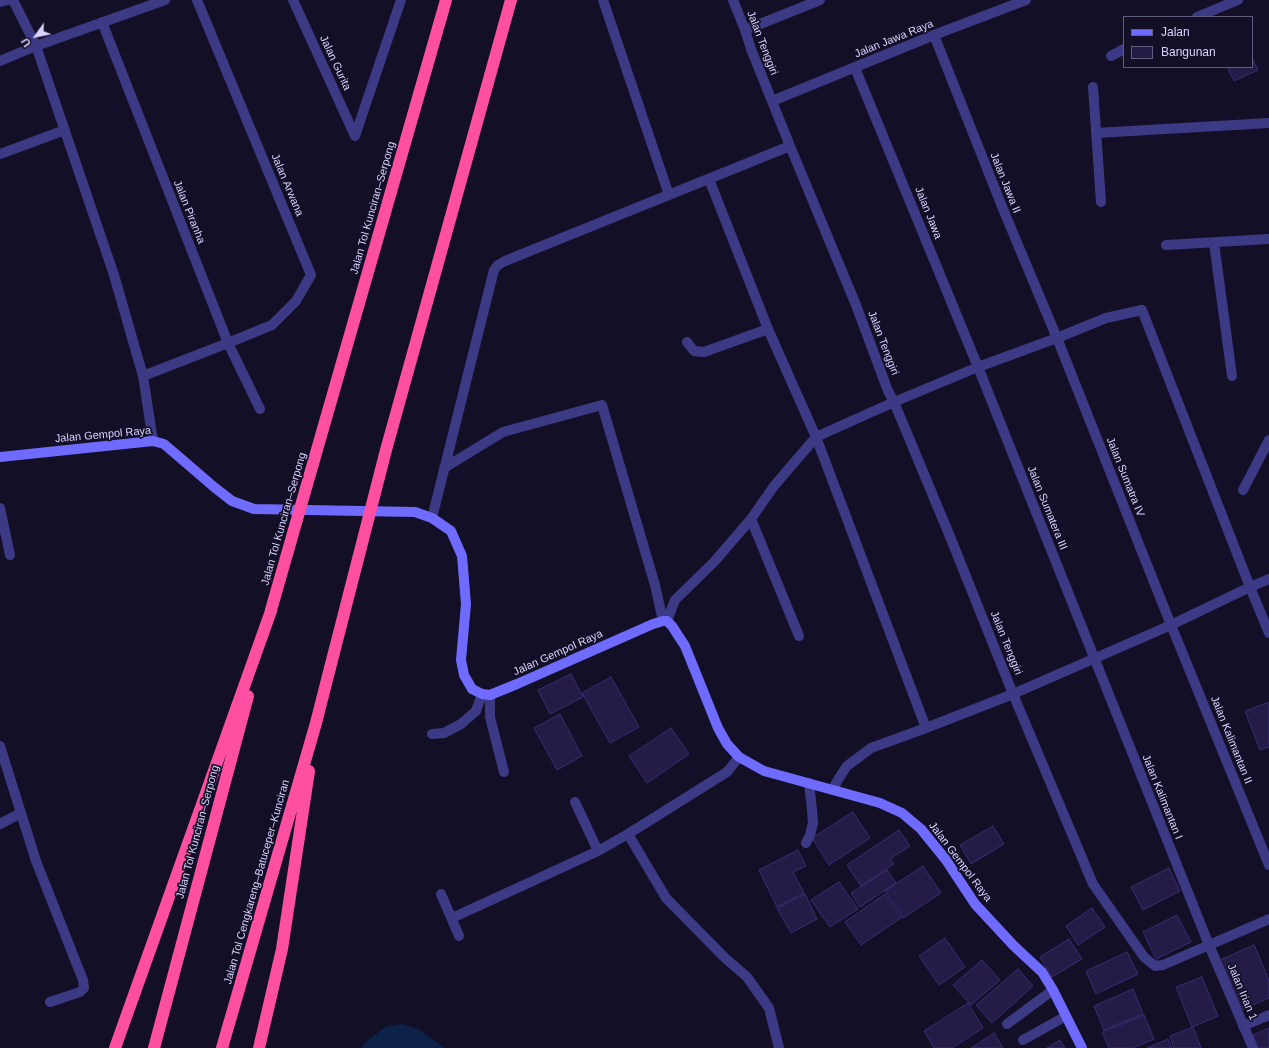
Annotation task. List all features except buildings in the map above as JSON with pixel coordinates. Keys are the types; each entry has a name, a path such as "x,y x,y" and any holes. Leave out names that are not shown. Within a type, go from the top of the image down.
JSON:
{"highway":[{"name":"Jalan Tol Kunciran–Serpong","path":"154,1048 271,610 446,0"},
{"path":"259,1048 282,949 316,723 386,450 511,0"},
{"path":"115,1048 271,610"},
{"name":"Jalan Tol Cengkareng–Batuceper–Kunciran","path":"222,1048 316,723"}],"street":[{"path":"0,2 8,0"},
{"path":"14,0 36,46 114,275 143,376 153,441"},
{"path":"0,62 36,46 165,0"},
{"name":"Jalan Arwana","path":"197,0 312,275 296,301 272,325 228,344"},
{"name":"Jalan Gurita","path":"293,0 355,136 400,0"},
{"path":"603,0 669,196"},
{"name":"Jalan Tenggiri","path":"733,0 790,146 856,305 888,391 894,402 951,539 1093,884 1144,957 1155,966 1164,965 1269,919"},
{"path":"746,30 820,0"},
{"path":"1199,16 1238,0"},
{"name":"Jalan Jawa Raya","path":"772,101 1020,1"},
{"name":"Jalan Piranha","path":"102,22 228,344 260,409"},
{"name":"Jalan Jawa II","path":"934,35 1003,209 1057,338"},
{"path":"1111,56 1123,50"},
{"name":"Jalan Jawa","path":"855,68 978,367"},
{"path":"1093,87 1101,202"},
{"path":"1096,133 1269,123"},
{"path":"0,154 65,130"},
{"path":"432,518 494,270 498,265 790,146"},
{"path":"709,179 768,329 816,437 926,728"},
{"path":"1166,245 1269,239"},
{"path":"1214,243 1232,376"},
{"path":"665,621 675,600 714,562 751,518 774,486 816,437 978,367 1106,318 1142,310 1269,633"},
{"path":"687,342 694,350 704,352 768,329"},
{"name":"Jalan Sumatra IV","path":"1057,338 1171,626"},
{"path":"143,376 228,344"},
{"name":"Jalan Sumatera III","path":"978,367 1094,658"},
{"path":"444,468 503,432 602,405 665,621"},
{"path":"1243,490 1269,440"},
{"name":"Jalan Gempol Raya","path":"0,457 153,441 164,444 232,501 254,509 415,512 432,518 451,531 462,556 466,604 461,660 464,675 472,688 486,694 665,621 672,626 685,646 718,728 727,744 739,757 764,770 880,803 902,812 921,829 946,860 976,904 1014,946 1042,972 1053,990 1082,1048"},
{"path":"0,508 10,555"},
{"path":"751,518 799,636"},
{"path":"833,789 848,766 871,748 1014,694 1094,658 1171,626 1250,586 1269,579"},
{"name":"Jalan Kalimantan II","path":"1171,626 1269,865"},
{"name":"Jalan Kalimantan I","path":"1094,658 1209,945"},
{"path":"432,734 444,733 461,724 476,711 486,694"},
{"path":"486,694 490,717 504,772"},
{"path":"0,746 36,861 83,980 84,988 80,992 50,1002"},
{"path":"452,918 598,851 628,834 726,772 739,757"},
{"path":"806,843 813,823 809,783"},
{"path":"575,802 598,851"},
{"path":"0,824 21,813"},
{"path":"628,834 666,898 747,977 769,1008 779,1048"},
{"path":"441,894 459,936"},
{"name":"Jalan Irian 1","path":"1209,945 1253,1048"},
{"path":"1007,1024 1053,990"},
{"path":"1243,1026 1269,1015"},
{"path":"1023,1040 1066,1016"}],"water":[{"path":"403,1024 418,1029 445,1048 361,1048 367,1041 387,1026"}]}
